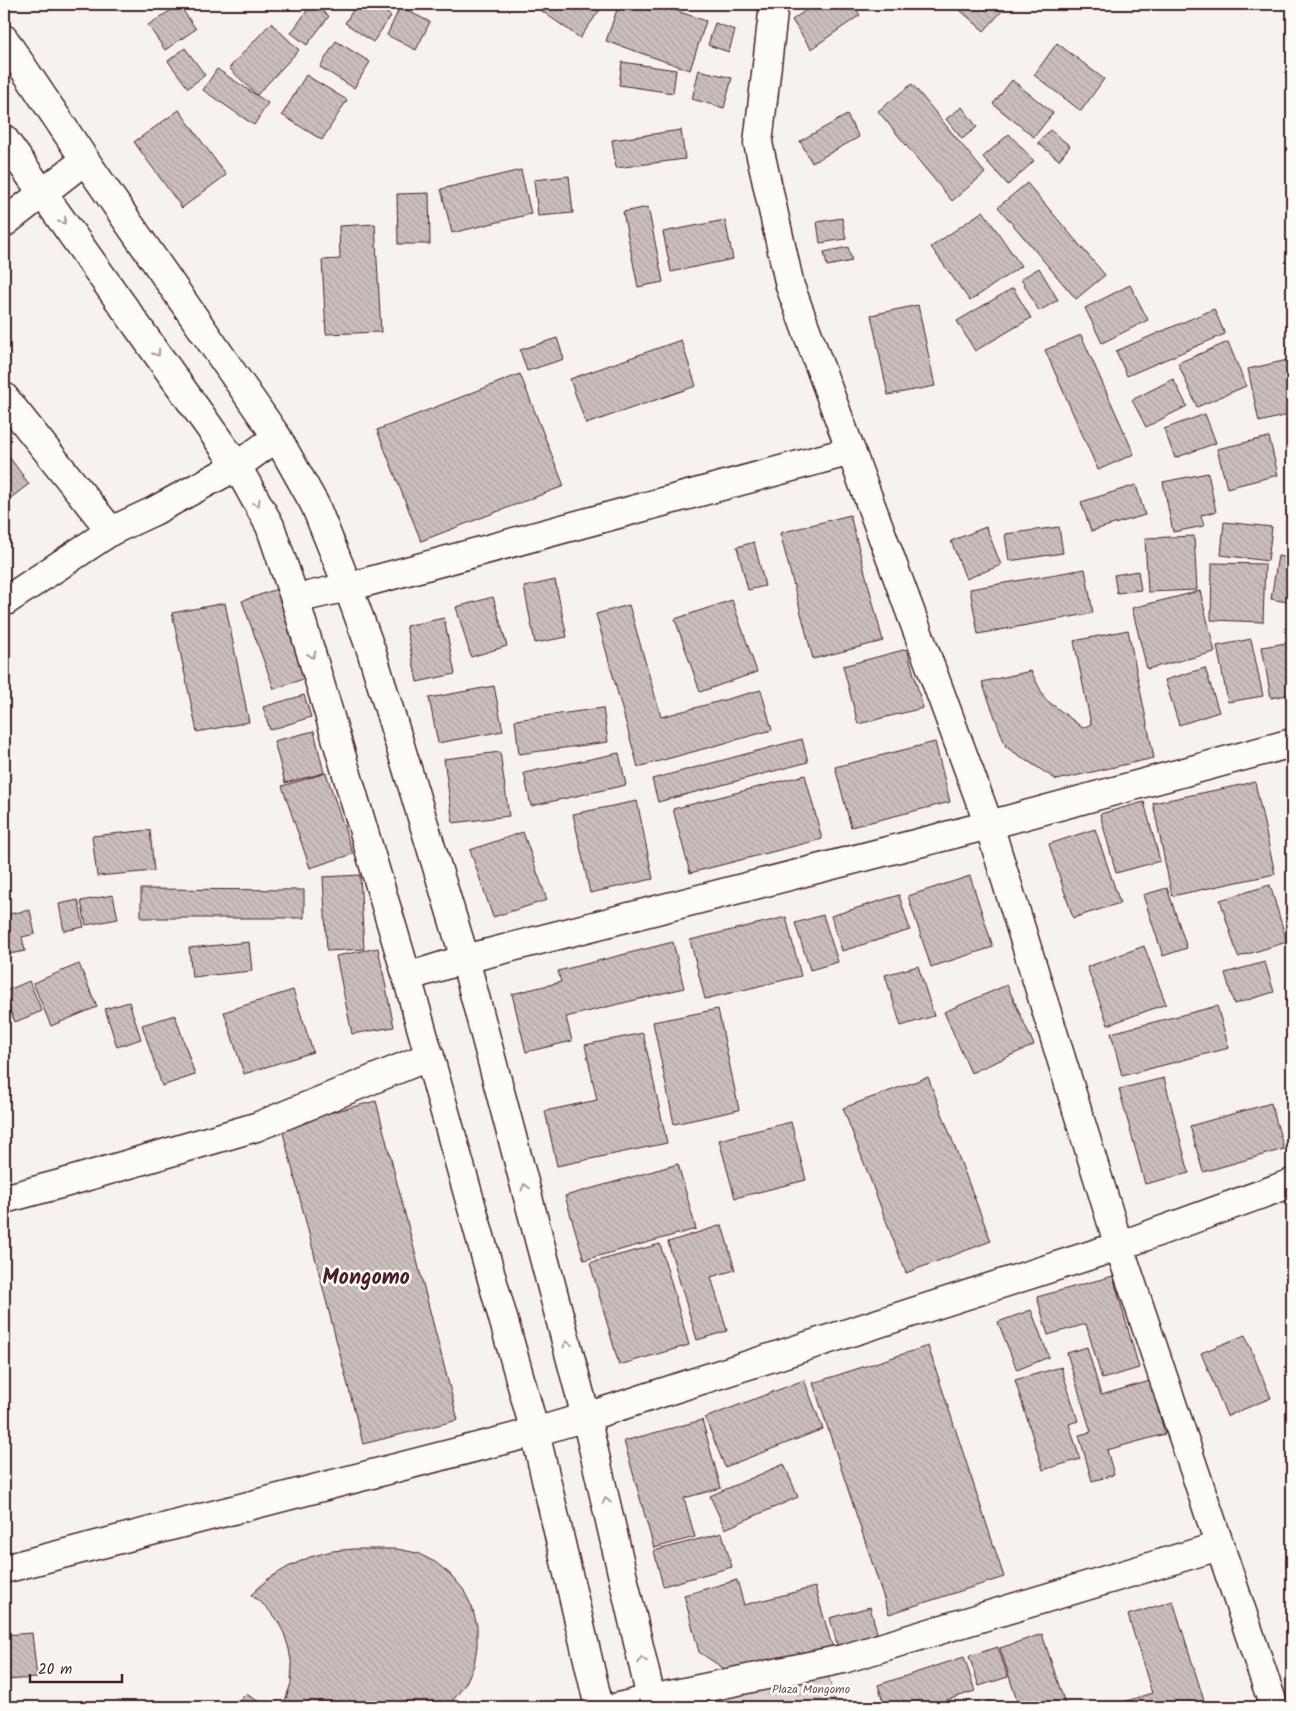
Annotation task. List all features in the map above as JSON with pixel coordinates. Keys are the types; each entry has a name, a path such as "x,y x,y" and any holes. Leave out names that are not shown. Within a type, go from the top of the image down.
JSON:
{"street":[{"path":"774,4 758,143 790,286 989,825 1119,1246 1274,1707"},
{"path":"4,39 85,160 277,437 316,505 371,650 465,959 586,1417 652,1703"},
{"path":"4,139 236,466 270,526 295,599 407,977 535,1432 599,1707"},
{"path":"4,223 85,160"},
{"path":"4,397 111,532"},
{"path":"4,602 111,532 154,511 236,466 277,437"},
{"path":"295,599 348,588 851,451"},
{"path":"407,977 465,959 989,825 1292,743"},
{"path":"4,1199 256,1127 430,1056"},
{"path":"4,1569 535,1432 586,1417 1119,1246 1292,1183"},
{"path":"618,1707 652,1703 843,1658 1219,1546"}],"green space":[{"name":"Plaza Mongomo","path":"826,1666 836,1707 653,1707"}],"building":[{"path":"312,4 329,16 307,45 291,33"},
{"path":"357,4 373,4 391,16 373,42 345,23"},
{"path":"413,4 428,4 416,9"},
{"path":"543,4 604,4 580,38 539,9"},
{"path":"619,4 657,4 706,21 690,70 606,41"},
{"path":"815,4 852,4 860,15 811,49 792,20"},
{"path":"953,4 993,4 1002,11 984,31"},
{"path":"179,5 196,29 165,50 148,25"},
{"path":"400,7 430,22 416,50 387,35"},
{"path":"271,23 299,50 257,95 229,68"},
{"path":"715,23 735,30 729,52 708,45"},
{"path":"336,41 370,62 354,88 320,67"},
{"path":"1057,43 1104,79 1081,111 1034,75"},
{"path":"185,48 205,75 188,88 168,61"},
{"path":"622,62 676,70 673,93 619,85"},
{"path":"217,69 268,103 254,125 203,90"},
{"path":"699,70 732,78 724,108 692,99"},
{"path":"306,75 347,100 322,140 282,115"},
{"path":"1012,80 1053,113 1034,137 993,104"},
{"path":"912,84 985,173 952,201 878,111"},
{"path":"962,107 977,127 962,139 946,119"},
{"path":"179,110 226,175 182,208 134,142"},
{"path":"847,115 859,137 812,163 800,141"},
{"path":"681,130 685,159 616,168 612,140"},
{"path":"1050,130 1070,146 1059,160 1038,143"},
{"path":"1009,134 1034,161 1008,185 983,157"},
{"path":"521,170 531,214 452,233 441,189"},
{"path":"569,176 573,213 538,216 534,180"},
{"path":"1027,183 1105,275 1076,299 998,207"},
{"path":"429,193 430,244 398,244 397,194"},
{"path":"648,207 663,282 638,287 623,212"},
{"path":"983,211 1021,266 970,301 931,247"},
{"path":"842,218 846,239 820,243 817,222"},
{"path":"725,220 733,259 671,272 663,232"},
{"path":"375,224 381,332 326,334 322,260 340,259 339,226"},
{"path":"848,247 852,261 827,266 824,252"},
{"path":"1039,268 1058,300 1039,311 1021,279"},
{"path":"1130,285 1148,320 1102,343 1085,308"},
{"path":"1013,288 1031,318 975,351 957,321"},
{"path":"918,305 935,386 888,395 871,315"},
{"path":"1214,309 1225,334 1127,376 1116,351"},
{"path":"1081,335 1134,454 1098,470 1045,350"},
{"path":"557,338 564,359 527,371 520,350"},
{"path":"681,340 696,386 586,424 570,379"},
{"path":"1228,342 1246,386 1197,407 1178,363"},
{"path":"1292,359 1292,414 1259,422 1248,369"},
{"path":"520,374 564,486 421,541 377,430"},
{"path":"1173,379 1187,406 1146,427 1132,400"},
{"path":"1205,414 1216,443 1175,458 1164,429"},
{"path":"1269,437 1278,475 1227,488 1217,449"},
{"path":"4,450 29,484 4,503"},
{"path":"1208,473 1216,512 1201,515 1204,526 1173,532 1163,482"},
{"path":"1136,485 1145,515 1091,531 1081,502"},
{"path":"850,515 883,641 813,659 780,533"},
{"path":"1224,522 1272,527 1268,561 1221,555"},
{"path":"986,527 1001,565 966,579 951,541"},
{"path":"1059,527 1063,553 1009,561 1005,534"},
{"path":"1194,536 1197,590 1148,592 1145,538"},
{"path":"754,542 765,586 748,590 737,547"},
{"path":"1278,556 1292,559 1292,603 1271,599"},
{"path":"1212,563 1265,564 1263,622 1211,620"},
{"path":"1085,569 1093,613 978,634 970,589"},
{"path":"1138,571 1141,590 1117,593 1114,575"},
{"path":"555,580 567,637 535,643 524,587"},
{"path":"277,589 309,677 274,689 242,601"},
{"path":"1200,591 1215,652 1147,669 1132,608"},
{"path":"493,597 507,646 471,657 456,607"},
{"path":"732,600 757,672 700,692 675,619"},
{"path":"225,603 249,722 197,732 172,613"},
{"path":"629,605 661,717 761,690 772,730 638,767 596,614"},
{"path":"444,618 455,674 417,682 406,626"},
{"path":"1128,630 1154,758 1057,780 1006,747 982,682 1031,671 1045,699 1083,728 1091,724 1074,641"},
{"path":"1251,639 1263,696 1228,702 1217,646"},
{"path":"1292,642 1292,694 1271,698 1262,647"},
{"path":"907,649 923,708 858,724 843,666"},
{"path":"1205,668 1219,712 1179,725 1165,680"},
{"path":"494,686 503,731 438,743 429,698"},
{"path":"304,695 311,717 270,730 263,707"},
{"path":"603,708 608,742 519,754 515,720"},
{"path":"314,731 324,773 285,783 274,741"},
{"path":"802,739 808,762 658,802 652,779"},
{"path":"935,742 950,802 851,827 835,767"},
{"path":"500,752 509,816 453,823 444,759"},
{"path":"619,753 626,785 531,806 524,773"},
{"path":"326,773 353,854 310,868 282,786"},
{"path":"805,775 822,839 690,873 673,809"},
{"path":"1255,782 1275,874 1172,896 1153,803"},
{"path":"637,801 653,879 590,893 573,814"},
{"path":"1144,802 1160,861 1116,873 1100,814"},
{"path":"1095,829 1120,903 1073,918 1049,844"},
{"path":"150,830 154,871 97,876 92,836"},
{"path":"523,832 547,900 493,917 470,850"},
{"path":"360,875 364,949 327,951 323,877"},
{"path":"970,876 993,947 931,967 908,896"},
{"path":"1270,885 1287,942 1238,957 1220,900"},
{"path":"1167,888 1187,948 1163,956 1143,895"},
{"path":"141,889 304,890 304,918 141,918"},
{"path":"113,895 118,919 86,925 81,901"},
{"path":"899,895 910,930 842,951 831,916"},
{"path":"78,900 84,927 64,931 59,904"},
{"path":"30,910 35,934 22,937 25,951 4,955 4,915"},
{"path":"823,915 838,962 810,970 795,923"},
{"path":"786,917 801,976 705,999 690,940"},
{"path":"249,942 252,971 192,977 189,948"},
{"path":"673,942 684,988 566,1017 572,1041 526,1052 512,994 561,982 558,971"},
{"path":"1144,946 1166,1004 1108,1025 1087,967"},
{"path":"378,948 394,1027 352,1034 336,956"},
{"path":"1265,962 1274,992 1234,1004 1225,973"},
{"path":"79,964 97,1007 51,1026 33,983"},
{"path":"918,966 934,1016 901,1026 885,975"},
{"path":"29,981 42,1011 15,1022 4,992"},
{"path":"1007,985 1034,1045 971,1073 944,1012"},
{"path":"293,990 313,1052 244,1074 224,1012"},
{"path":"129,1002 141,1039 117,1047 105,1009"},
{"path":"1217,1006 1229,1048 1122,1076 1111,1033"},
{"path":"718,1009 739,1110 674,1124 653,1022"},
{"path":"175,1015 195,1075 162,1086 142,1025"},
{"path":"643,1033 667,1143 557,1166 545,1111 597,1100 585,1045"},
{"path":"928,1077 991,1241 906,1273 843,1108"},
{"path":"1164,1078 1189,1173 1145,1184 1119,1089"},
{"path":"376,1101 458,1420 363,1444 281,1125"},
{"path":"1271,1103 1284,1149 1203,1172 1190,1126"},
{"path":"791,1122 806,1180 735,1198 719,1140"},
{"path":"678,1164 696,1229 584,1260 565,1196"},
{"path":"722,1225 735,1270 711,1277 727,1331 697,1340 668,1242"},
{"path":"660,1244 689,1345 619,1365 590,1263"},
{"path":"1113,1276 1139,1368 1102,1379 1086,1324 1048,1335 1037,1297"},
{"path":"1031,1310 1049,1357 1017,1370 998,1322"},
{"path":"1245,1335 1271,1398 1227,1416 1201,1353"},
{"path":"928,1346 1004,1577 889,1614 813,1383"},
{"path":"1087,1347 1101,1395 1150,1381 1165,1434 1107,1450 1114,1475 1092,1481 1079,1435 1091,1432 1067,1353"},
{"path":"1061,1367 1078,1421 1069,1424 1080,1459 1043,1470 1015,1380"},
{"path":"804,1380 823,1429 725,1467 705,1418"},
{"path":"702,1420 721,1488 684,1498 695,1537 654,1548 624,1441"},
{"path":"784,1464 798,1497 725,1529 710,1496"},
{"path":"722,1533 732,1567 663,1586 654,1551"},
{"path":"397,1549 417,1553 435,1562 450,1574 463,1589 472,1607 477,1626 477,1646 474,1665 466,1683 454,1699 444,1707 283,1707 291,1683 292,1666 289,1649 284,1633 276,1618 251,1595 268,1579 310,1557 332,1551"},
{"path":"737,1580 744,1605 815,1587 833,1649 735,1676 699,1652 684,1595"},
{"path":"1173,1601 1206,1707 1107,1707 1152,1693 1128,1615"},
{"path":"870,1607 878,1636 838,1648 830,1618"},
{"path":"32,1633 37,1678 4,1680 4,1635"},
{"path":"1042,1634 1066,1707 1019,1707 1000,1648"},
{"path":"998,1647 1008,1677 979,1686 969,1656"},
{"path":"964,1657 975,1691 926,1707 885,1707 878,1685"},
{"path":"246,1694 268,1707 233,1707"},
{"path":"990,1701 992,1707 964,1707"}],"district":[{"name":"Mongomo","path":"366,1278"}]}
